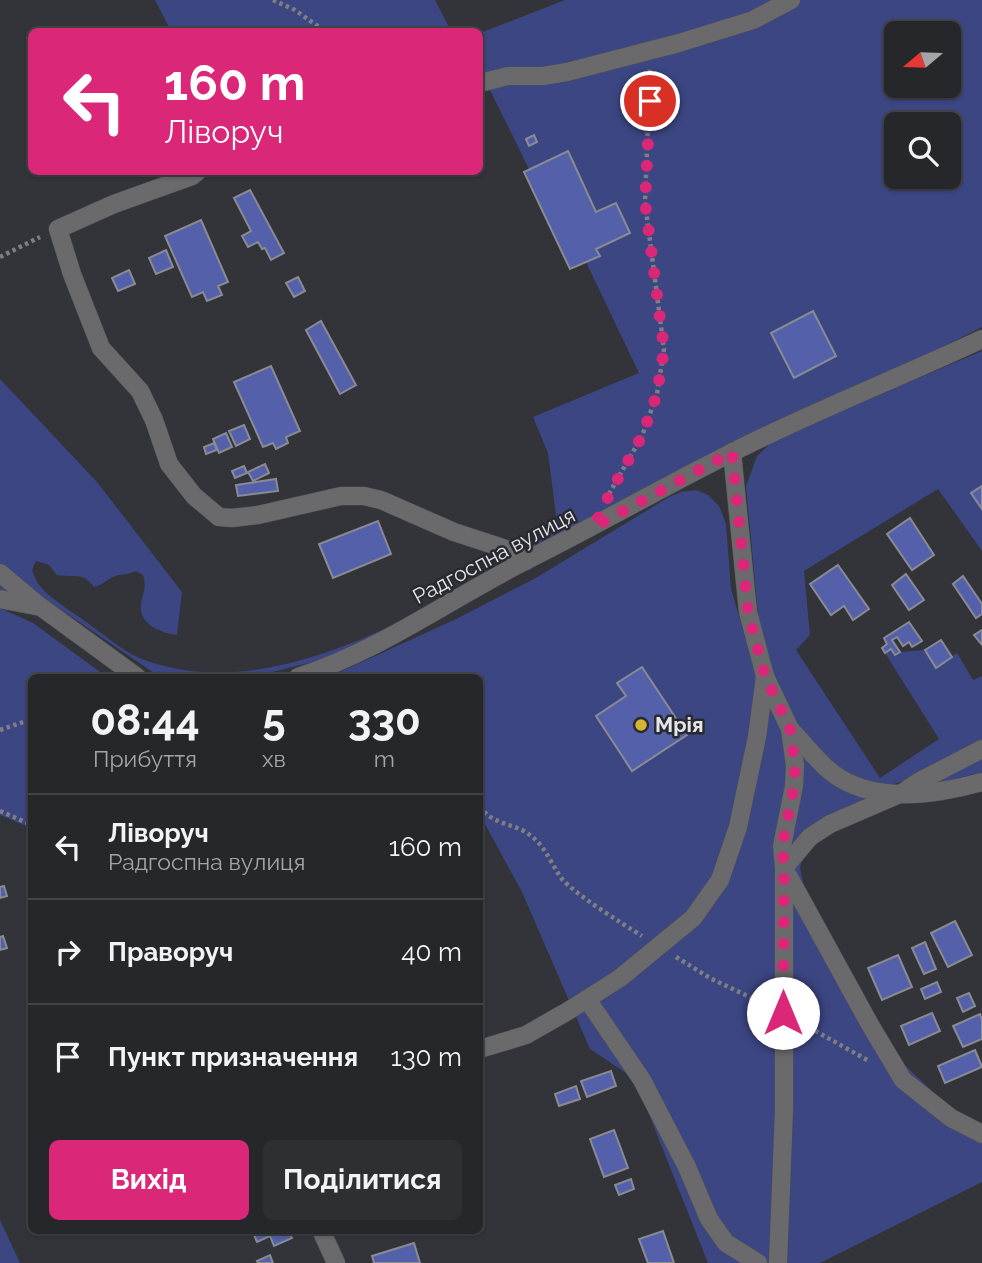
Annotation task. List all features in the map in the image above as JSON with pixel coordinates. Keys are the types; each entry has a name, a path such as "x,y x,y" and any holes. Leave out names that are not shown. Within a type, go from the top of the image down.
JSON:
{"street":[{"path":"483,82 508,76 543,76 567,72 650,50 753,20 791,0"},
{"path":"193,175 114,204 58,229 72,274 102,348 140,391 154,420 169,464 194,496 219,517 232,518 258,515 341,496 364,496 382,500 473,540 506,549 526,561"},
{"name":"Радгоспна вулиця","path":"307,674 329,667 393,637 526,561 732,452 982,339"},
{"path":"732,452 748,612 765,676 790,729 795,766 794,786 782,846 784,1110 778,1263"},
{"path":"0,573 41,607 133,674"},
{"path":"0,599 41,607"},
{"path":"483,1048 526,1035 587,999 620,978 693,918 720,880 738,827 757,737 765,676"},
{"path":"790,729 829,771 856,788 902,793 953,790 982,782"},
{"path":"784,868 810,836 830,824 902,793 982,749"},
{"path":"784,868 903,1080 951,1118 982,1134"},
{"path":"587,999 642,1080 687,1167 709,1219 726,1243 758,1263"},
{"path":"323,1234 336,1263"}],"path":[{"path":"273,0 295,10 320,28"},
{"path":"594,527 642,436 657,394 664,349 645,202 650,50"},
{"path":"0,257 58,229"},
{"path":"0,730 28,720"},
{"path":"0,811 28,823"}],"shaded area":[{"path":"155,0 435,0 449,28 169,28"},
{"path":"565,0 982,0 982,327 333,657 264,674 156,674 41,596 0,591 0,379 97,482 182,592 177,635 171,634 158,630 143,617 141,604 144,579 143,575 136,571 113,577 94,587 82,577 57,575 49,565 36,561 32,570 44,591 132,655 147,661 199,672 253,670 307,658 362,639 414,614 558,530 548,453 533,417 639,373 586,262 570,269 524,172 529,169 489,88 483,89 483,32"},
{"path":"982,351 982,551 938,489 804,571 810,635 796,650 880,778 939,739 885,653 891,649 895,655 900,652 925,650 936,667 957,653 973,680 982,676 982,743 916,777 878,789 830,766 791,717 776,686 760,636 746,486 757,456 774,440"},
{"path":"696,490 708,495 719,506 726,524 731,589 752,660 780,723 873,798 861,815 806,849 800,867 806,898 896,1057 948,1106 982,1127 982,1182 820,1263 708,1263 635,1079 590,1049 522,892 483,820 483,674 336,674 454,620 534,579 681,492"},
{"path":"0,608 33,623 103,674 28,674 28,827 0,815"},
{"path":"982,755 982,772 924,787"},
{"path":"0,1220 20,1263 0,1263"}],"building":[{"path":"534,135 537,142 529,146 526,139"},
{"path":"568,151 596,212 616,203 630,233 596,249 600,256 570,269 524,172"},
{"path":"250,190 284,253 271,260 265,248 262,249 258,242 248,247 242,236 251,231 234,198"},
{"path":"201,220 228,282 218,286 222,295 207,301 203,292 192,297 165,236"},
{"path":"166,250 173,267 156,274 149,258"},
{"path":"129,270 135,284 118,291 112,278"},
{"path":"298,277 305,291 294,297 286,283"},
{"path":"813,311 836,356 794,378 771,333"},
{"path":"321,321 356,385 340,394 306,330"},
{"path":"271,366 300,431 286,437 288,443 276,449 273,443 263,447 234,382"},
{"path":"244,425 250,439 236,446 229,431"},
{"path":"226,433 232,447 219,453 213,439"},
{"path":"214,443 217,450 206,454 204,447"},
{"path":"265,464 269,473 253,481 248,472"},
{"path":"244,466 247,473 235,478 232,471"},
{"path":"276,479 278,491 238,496 236,485"},
{"path":"982,486 982,509 971,493"},
{"path":"910,518 934,555 912,570 887,534"},
{"path":"378,521 391,554 333,578 319,544"},
{"path":"838,565 869,609 853,620 844,606 831,615 810,584"},
{"path":"906,574 924,600 909,610 892,585"},
{"path":"963,576 982,604 982,614 976,618 953,584"},
{"path":"909,622 922,641 912,647 909,642 903,646 897,637 892,640 900,652 895,655 891,649 885,653 882,648 887,644 884,638"},
{"path":"982,630 982,645 974,635"},
{"path":"941,640 952,657 936,668 925,650"},
{"name":"Мрія","path":"642,667 687,735 632,771 596,716 626,696 617,683"},
{"path":"4,886 7,896 0,898 0,887"},
{"path":"955,921 972,955 948,967 931,933"},
{"path":"3,936 7,948 0,950 0,937"},
{"path":"925,942 936,969 924,974 912,948"},
{"path":"898,955 912,987 882,1000 868,968"},
{"path":"937,982 941,992 925,999 921,989"},
{"path":"969,993 975,1006 963,1012 957,998"},
{"path":"932,1013 940,1031 909,1045 901,1026"},
{"path":"980,1014 982,1039 963,1047 953,1026"},
{"path":"975,1050 982,1067 945,1083 938,1066"},
{"path":"611,1071 616,1086 587,1097 581,1081"},
{"path":"576,1086 580,1099 559,1106 555,1094"},
{"path":"614,1130 628,1168 604,1177 590,1139"},
{"path":"631,1179 634,1189 619,1195 615,1185"},
{"path":"663,1231 674,1263 648,1263 639,1239"},
{"path":"254,1234 290,1234 292,1238 274,1246 270,1236 257,1242"},
{"path":"414,1243 420,1263 374,1263 372,1256"},
{"path":"270,1255 273,1263 258,1263 257,1261"}],"place":[{"name":"Мрія","path":"641,725"}],"route":[{"path":"650,101 645,202 664,349 657,394 642,436 594,527 732,452 748,612 765,676 790,729 795,766 794,786 782,846 783,1013"}]}
